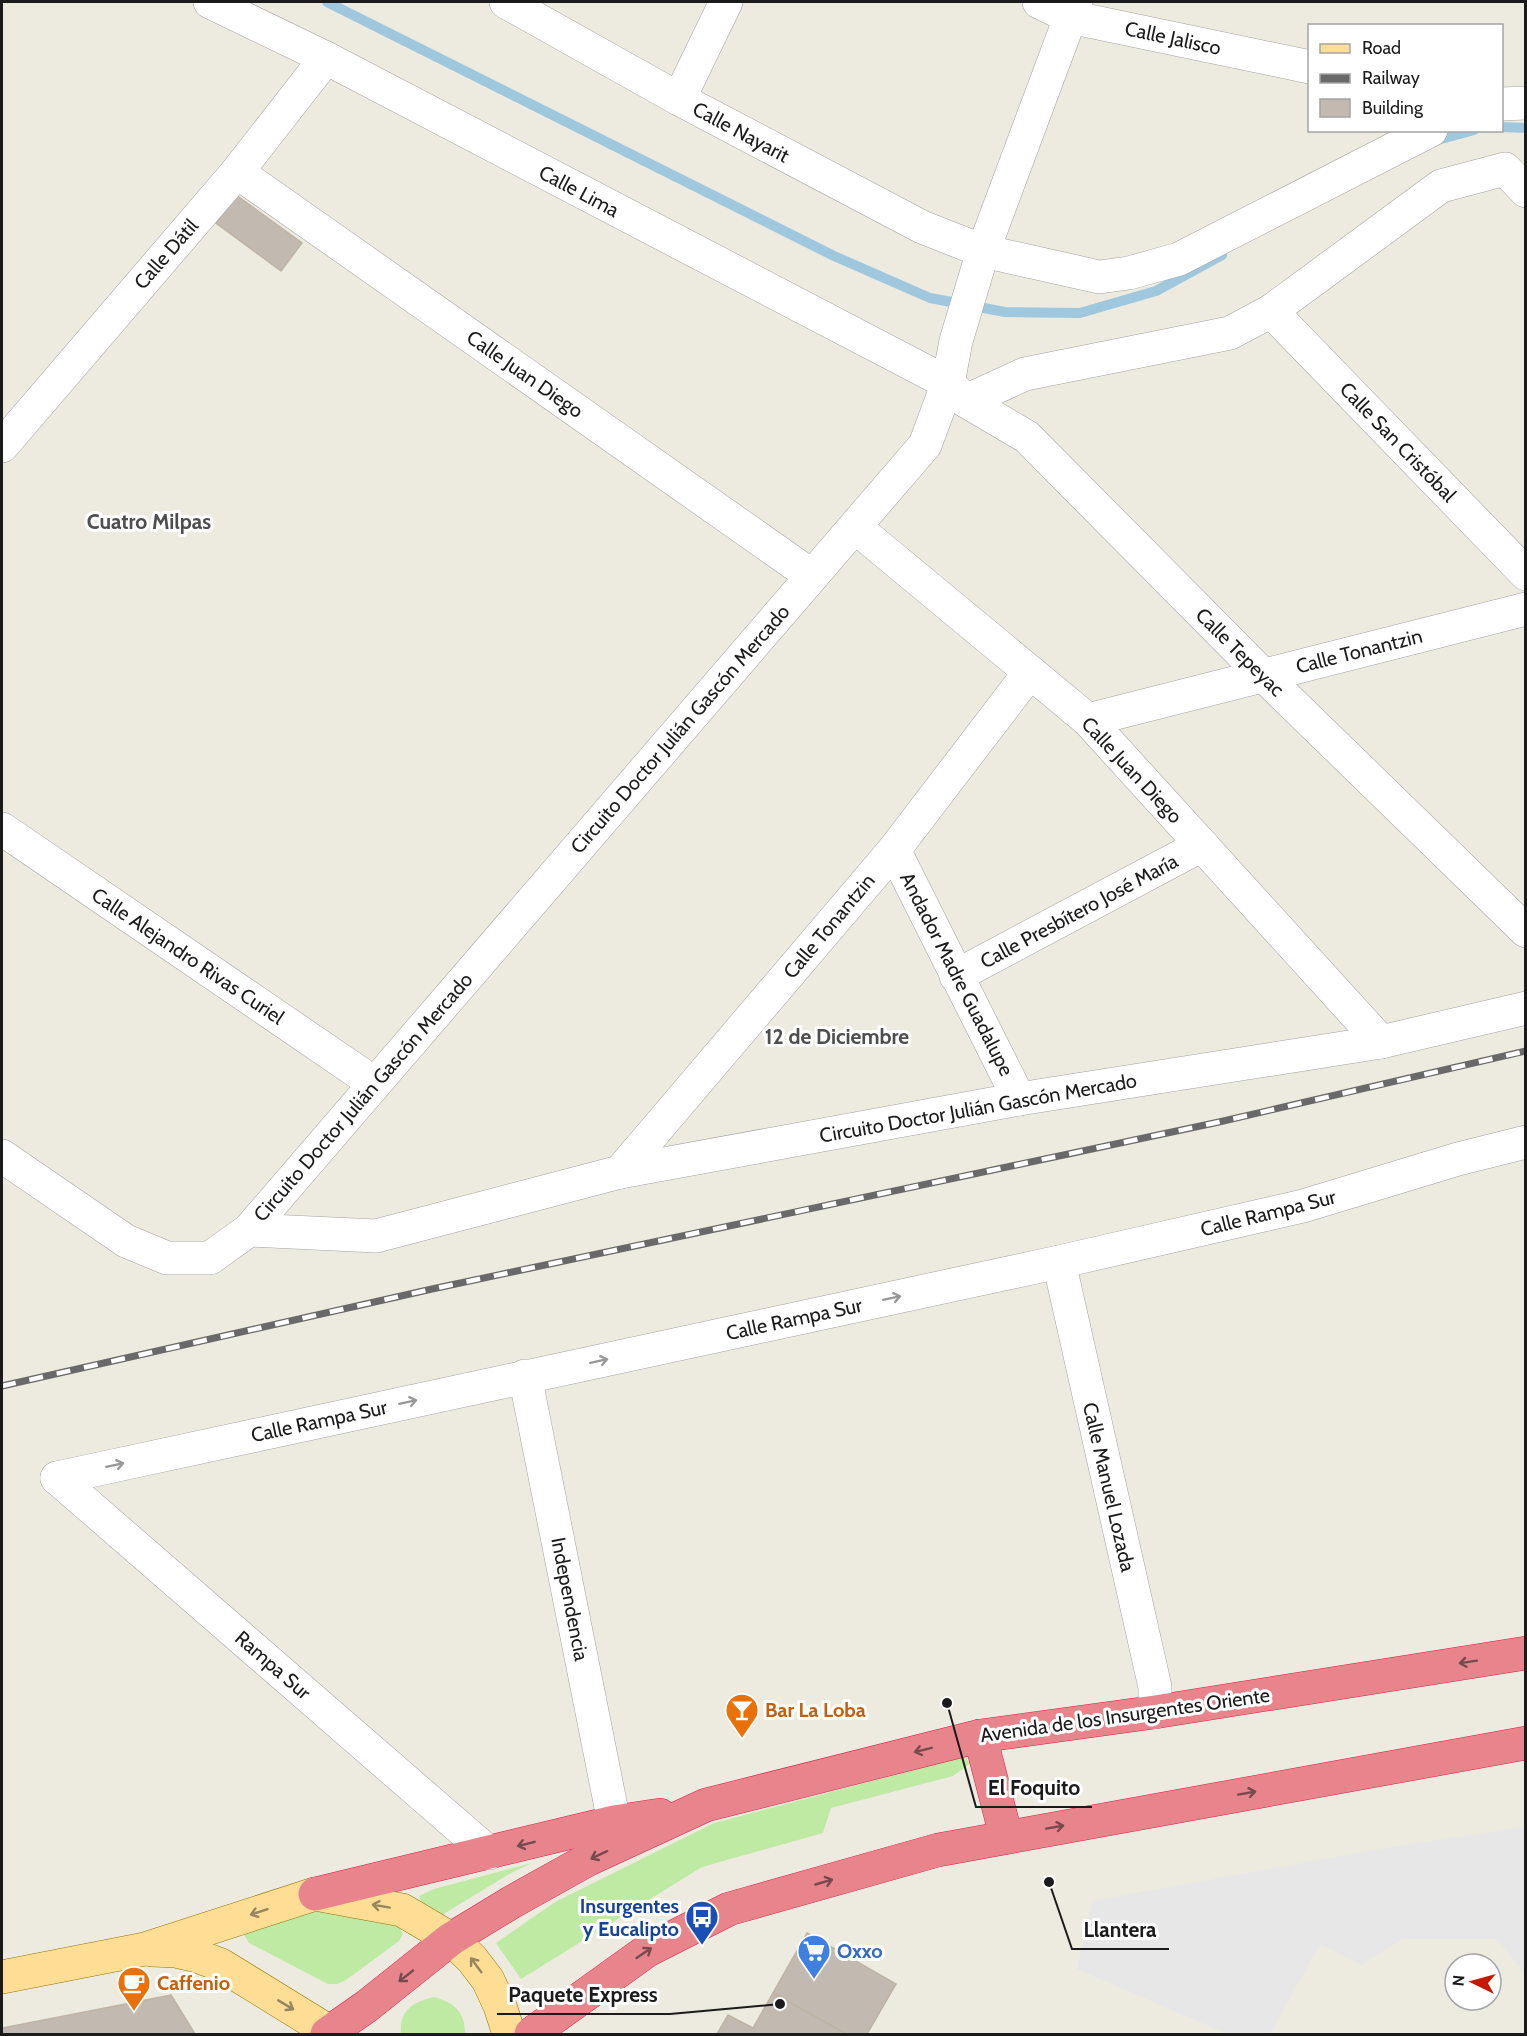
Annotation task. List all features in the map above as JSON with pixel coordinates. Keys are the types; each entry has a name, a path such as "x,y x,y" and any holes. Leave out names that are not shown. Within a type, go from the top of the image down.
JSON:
{"highway":[{"name":"Avenida de los Insurgentes Oriente","path":"331,2034 452,1940 512,1902 589,1859 706,1805 981,1736 1155,1712 1526,1653"},
{"path":"981,1736 1006,1836"},
{"path":"531,2034 648,1950 729,1909 938,1850 1526,1743"},
{"path":"315,1894 614,1822 706,1805"}],"main road":[{"path":"2,1977 144,1949 315,1894 402,1910 452,1940 472,1959 488,1980 509,2034"},
{"path":"144,1949 175,1951 220,1965 331,2034"}],"street":[{"name":"Calle Lima","path":"210,2 326,58 957,392"},
{"name":"Calle Nayarit","path":"506,2 679,99 980,260 1099,277 1130,273 1179,259 1427,132"},
{"path":"679,99 726,2"},
{"name":"Calle Jalisco","path":"1039,2 1308,67"},
{"name":"Circuito Doctor Julián Gascón Mercado","path":"249,1230 926,445 957,392 956,341 980,260 1073,9"},
{"name":"Calle Dátil","path":"2,446 237,172 326,58"},
{"path":"1503,104 1526,103"},
{"name":"Calle Juan Diego","path":"237,172 812,576"},
{"path":"957,392 1025,374 1230,333 1271,311 1441,186 1515,180"},
{"name":"Calle San Cristóbal","path":"1271,311 1526,574"},
{"name":"Calle Tepeyac","path":"957,392 1027,437 1263,675 1526,931"},
{"name":"Calle Juan Diego","path":"855,527 1088,720 1381,1042"},
{"name":"Calle Tonantzin","path":"1088,720 1526,609"},
{"name":"Calle Tonantzin","path":"620,1172 894,850 1030,672"},
{"name":"Calle Alejandro Rivas Curiel","path":"2,829 374,1083"},
{"name":"Calle Presbítero José María","path":"956,976 1202,845"},
{"name":"Andador Madre Guadalupe","path":"894,850 1019,1099"},
{"name":"Circuito Doctor Julián Gascón Mercado","path":"249,1230 376,1236 620,1172 1019,1099 1381,1042 1526,1008"},
{"name":"Calle Rampa Sur","path":"57,1478 1059,1262 1303,1206 1458,1159 1526,1142"},
{"path":"2,1156 126,1241 167,1258 210,1258 249,1230"},
{"name":"Calle Manuel Lozada","path":"1059,1262 1155,1687 1155,1712"},
{"name":"Independencia","path":"525,1376 614,1822"},
{"name":"Rampa Sur","path":"57,1478 489,1853"}],"green space":[{"path":"964,1757 971,1763 953,1776 831,1808 823,1833 702,1867 521,1979 496,1943 555,1902 714,1823"},
{"path":"532,1863 511,1873 437,1918 420,1900 419,1896 434,1889"},
{"path":"314,1907 398,1926 403,1934 399,1941 346,1980 337,1984 328,1984 249,1943 243,1933"},
{"path":"434,1997 448,2002 457,2009 465,2026 465,2034 401,2034 402,2019 409,2008"}],"shaded area":[{"path":"1525,1827 1525,1974 1497,1939 1403,1939 1361,1965 1320,1944 1270,2034 1227,2034 1077,1969 1092,1901 1391,1847"}],"building":[{"path":"236,195 302,243 281,271 216,223"},
{"path":"807,1933 896,1984 867,2034 846,2034 773,1993"},
{"path":"773,1993 846,2034 717,2034 728,2015 753,2028"},
{"name":"Caffenio","path":"171,1995 195,2034 2,2034 2,2028"}],"waterway":[{"path":"327,2 834,256 930,298 1005,312 1080,313 1156,291 1222,255"},
{"path":"1503,127 1526,128"},
{"path":"1434,141 1467,132"}],"railway":[{"path":"2,1386 432,1289 1219,1122 1526,1051"}],"place":[{"name":"El Foquito","path":"947,1703"},
{"name":"Bar La Loba","path":"742,1739"},
{"name":"Llantera","path":"1049,1882"},
{"name":"Insurgentes y Eucalipto","path":"702,1946"},
{"name":"Oxxo","path":"814,1980"},
{"name":"Paquete Express","path":"780,2004"},
{"name":"Caffenio","path":"134,2012"}],"district":[{"name":"Cuatro Milpas","path":"149,522"},
{"name":"12 de Diciembre","path":"837,1037"}]}
